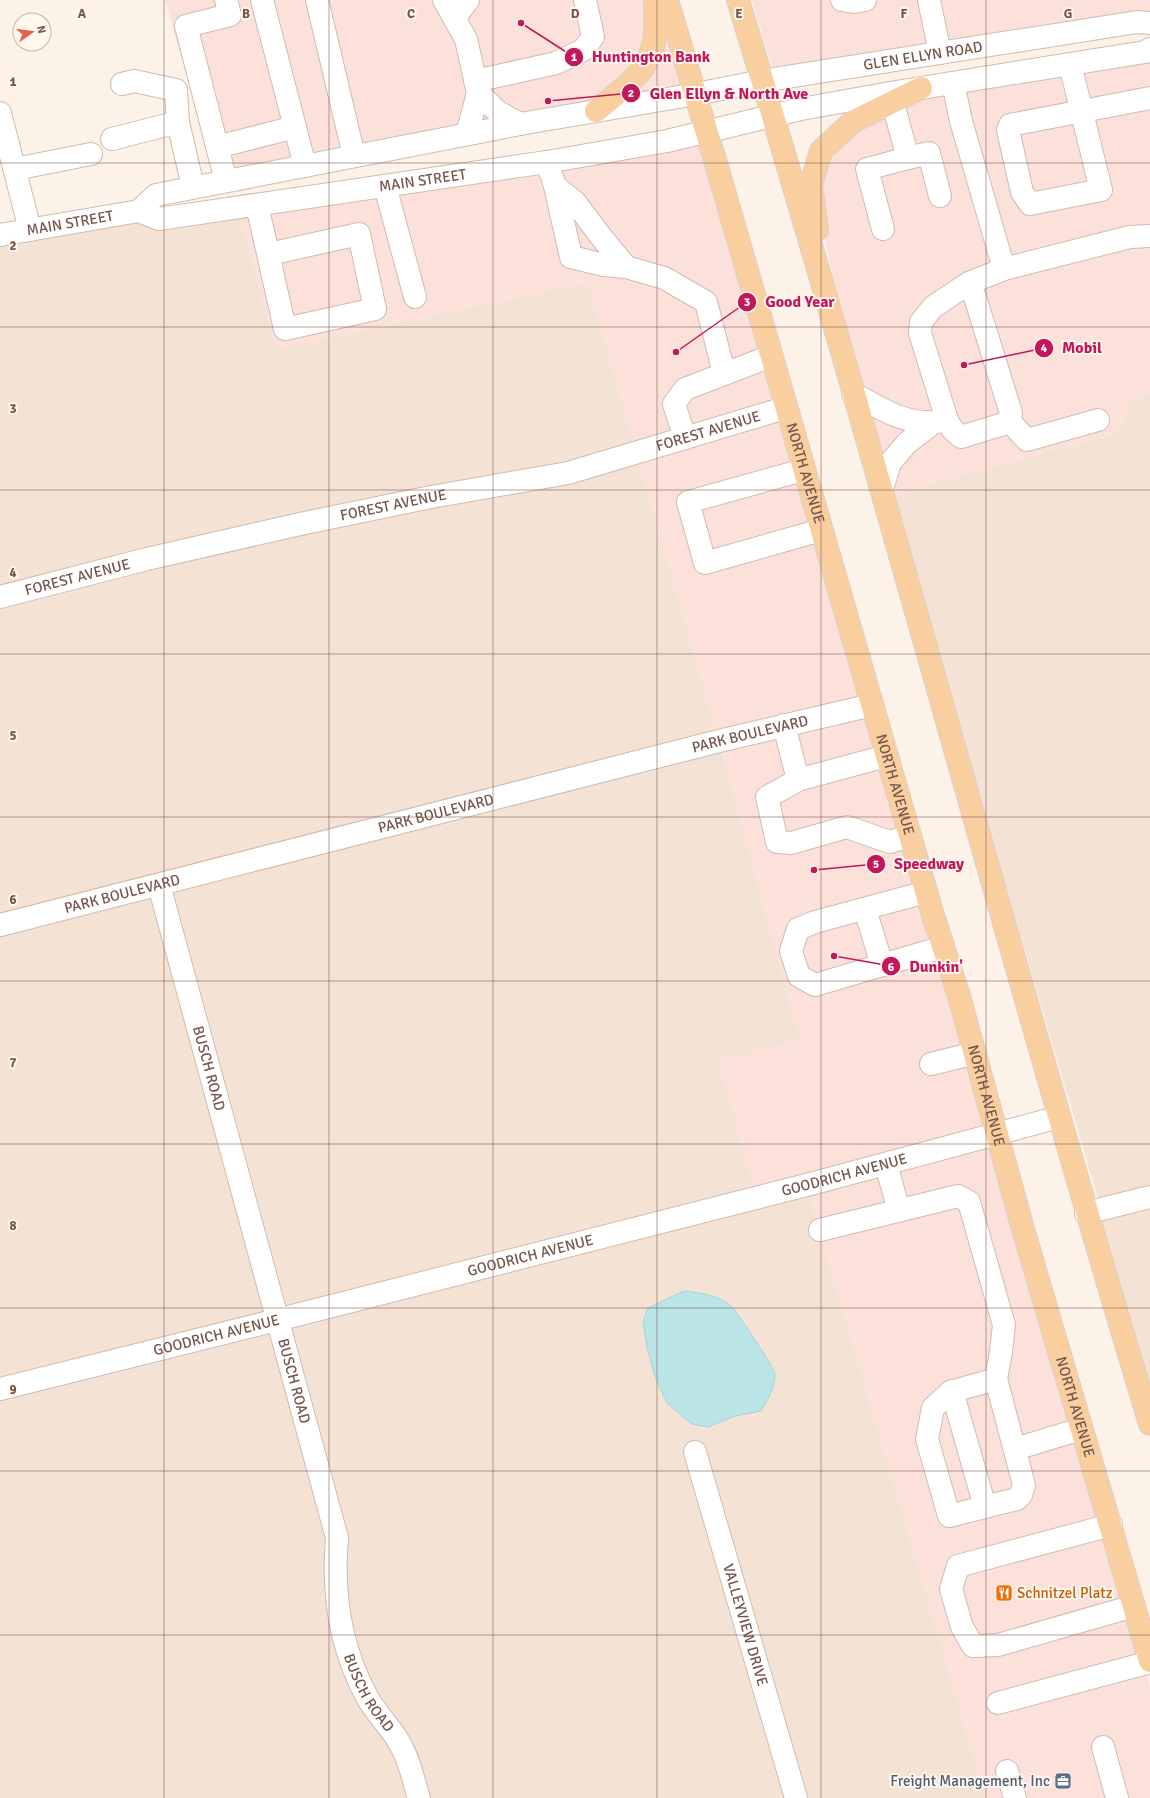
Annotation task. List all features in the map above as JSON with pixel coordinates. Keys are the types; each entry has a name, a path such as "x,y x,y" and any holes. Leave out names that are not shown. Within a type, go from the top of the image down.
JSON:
{"main road":[{"path":"596,111 636,77 645,66 655,36 655,0"},
{"name":"NORTH AVENUE","path":"667,0 696,94 886,756 926,892 959,996 1081,1429 1150,1662"},
{"path":"738,0 882,489 1086,1213 1150,1424"},
{"path":"840,349 818,245 811,184 822,151 852,122 892,97 921,88"}],"street":[{"path":"226,0 230,15 186,26 226,181"},
{"path":"262,0 305,166"},
{"path":"317,0 354,156"},
{"path":"467,134 477,87 466,38 450,9 468,0"},
{"path":"477,87 556,63 584,50 593,38 585,0"},
{"path":"842,0 854,2 865,0"},
{"path":"929,0 940,53"},
{"name":"GLEN ELLYN ROAD","path":"696,94 762,81 1137,22 1150,23"},
{"name":"GLEN ELLYN ROAD","path":"921,88 1150,50"},
{"path":"1070,64 1082,110 1101,190 1030,204 1022,192 1008,130 1010,125 1082,110 1150,98"},
{"path":"122,84 134,81 176,90 178,122 193,187"},
{"path":"953,83 961,121 1004,269"},
{"path":"477,87 498,112 520,124"},
{"path":"139,211 156,195 193,187 520,124 696,94"},
{"path":"892,97 908,158"},
{"name":"GLEN ELLYN ROAD","path":"706,132 772,116 892,97"},
{"path":"0,113 30,230"},
{"path":"112,139 178,122"},
{"path":"218,147 295,127"},
{"name":"MAIN STREET","path":"0,235 139,211 159,219 257,205 547,162 667,141 706,132"},
{"path":"883,229 867,170 929,153 940,196"},
{"path":"15,169 91,154"},
{"path":"547,162 555,186 571,258 604,265 626,267 664,278 706,302 724,374"},
{"path":"385,186 415,297"},
{"path":"555,186 575,202 626,267"},
{"path":"257,205 285,329 375,310 359,234 269,254"},
{"path":"940,422 920,333 921,322 933,307 969,283 1004,269 1130,237 1150,236"},
{"path":"969,283 975,297 1011,413 1010,422 1026,440 1098,420"},
{"path":"685,438 674,404 684,389 771,356"},
{"path":"853,393 890,414 911,420 940,422 952,429 961,437 1010,422"},
{"name":"FOREST AVENUE","path":"0,597 147,559 300,524 431,497 568,472 785,408"},
{"path":"882,489 890,462 907,443 940,422"},
{"path":"804,470 688,502 705,563 821,530"},
{"name":"PARK BOULEVARD","path":"0,925 872,705"},
{"path":"784,726 798,780"},
{"path":"886,756 798,780 767,796 777,842 791,843 847,827 890,842 910,836"},
{"name":"BUSCH ROAD","path":"159,885 337,1538 334,1567 335,1593 340,1626 346,1648 367,1698 400,1744 406,1756 419,1798"},
{"path":"926,892 815,922 798,929 791,950 799,976 815,985 943,947"},
{"path":"865,909 882,965"},
{"path":"931,1064 975,1053"},
{"name":"GOODRICH AVENUE","path":"0,1389 277,1320 886,1164 1060,1117"},
{"path":"886,1164 898,1211"},
{"path":"820,1230 958,1196 969,1202 1004,1325 1002,1352 996,1379 1024,1485 1021,1495 1017,1499 948,1516 927,1439 933,1408 952,1392 996,1379"},
{"path":"1086,1213 1150,1197"},
{"path":"952,1392 985,1507"},
{"path":"1015,1450 1081,1429"},
{"name":"VALLEYVIEW DRIVE","path":"694,1452 796,1798"},
{"path":"1110,1525 958,1566 951,1589 962,1627 973,1646 998,1645 1134,1606"},
{"path":"998,1703 1150,1662"},
{"path":"1103,1747 1117,1798"},
{"path":"1007,1771 1015,1798"}],"shaded area":[{"path":"165,0 656,0 683,89 215,174"},
{"path":"752,0 1150,0 1150,21 772,67"},
{"path":"1150,44 1150,394 1131,399 1118,433 890,495 846,346 827,249 818,187 827,155 858,127 925,94"},
{"path":"697,139 863,697 717,733 588,282 276,349 238,209"},
{"path":"238,209 276,349 588,282 721,747 800,1039 808,1190 986,1798 0,1798 0,246 95,228"},
{"path":"1150,394 1150,1186 1098,1198 890,495 1118,433 1131,399"},
{"path":"868,710 992,1129 753,1192 719,1061 800,1039 721,747"},
{"path":"993,1141 1150,1686 1150,1798 986,1798 808,1190"},
{"path":"1150,1205 1150,1404 1096,1218"}],"water":[{"path":"684,1291 702,1293 720,1299 730,1305 740,1317 762,1351 775,1374 775,1379 772,1389 761,1411 735,1416 708,1427 692,1424 667,1403 655,1377 647,1347 643,1322 648,1308"}],"place":[{"name":"Huntington Bank","path":"521,23"},
{"name":"Glen Ellyn & North Ave","path":"548,101"},
{"name":"Good Year","path":"676,352"},
{"name":"Mobil","path":"964,365"},
{"name":"Speedway","path":"814,870"},
{"name":"Dunkin'","path":"834,956"},
{"name":"Schnitzel Platz","path":"1004,1593"},
{"name":"Freight Management, Inc","path":"1063,1781"}]}
